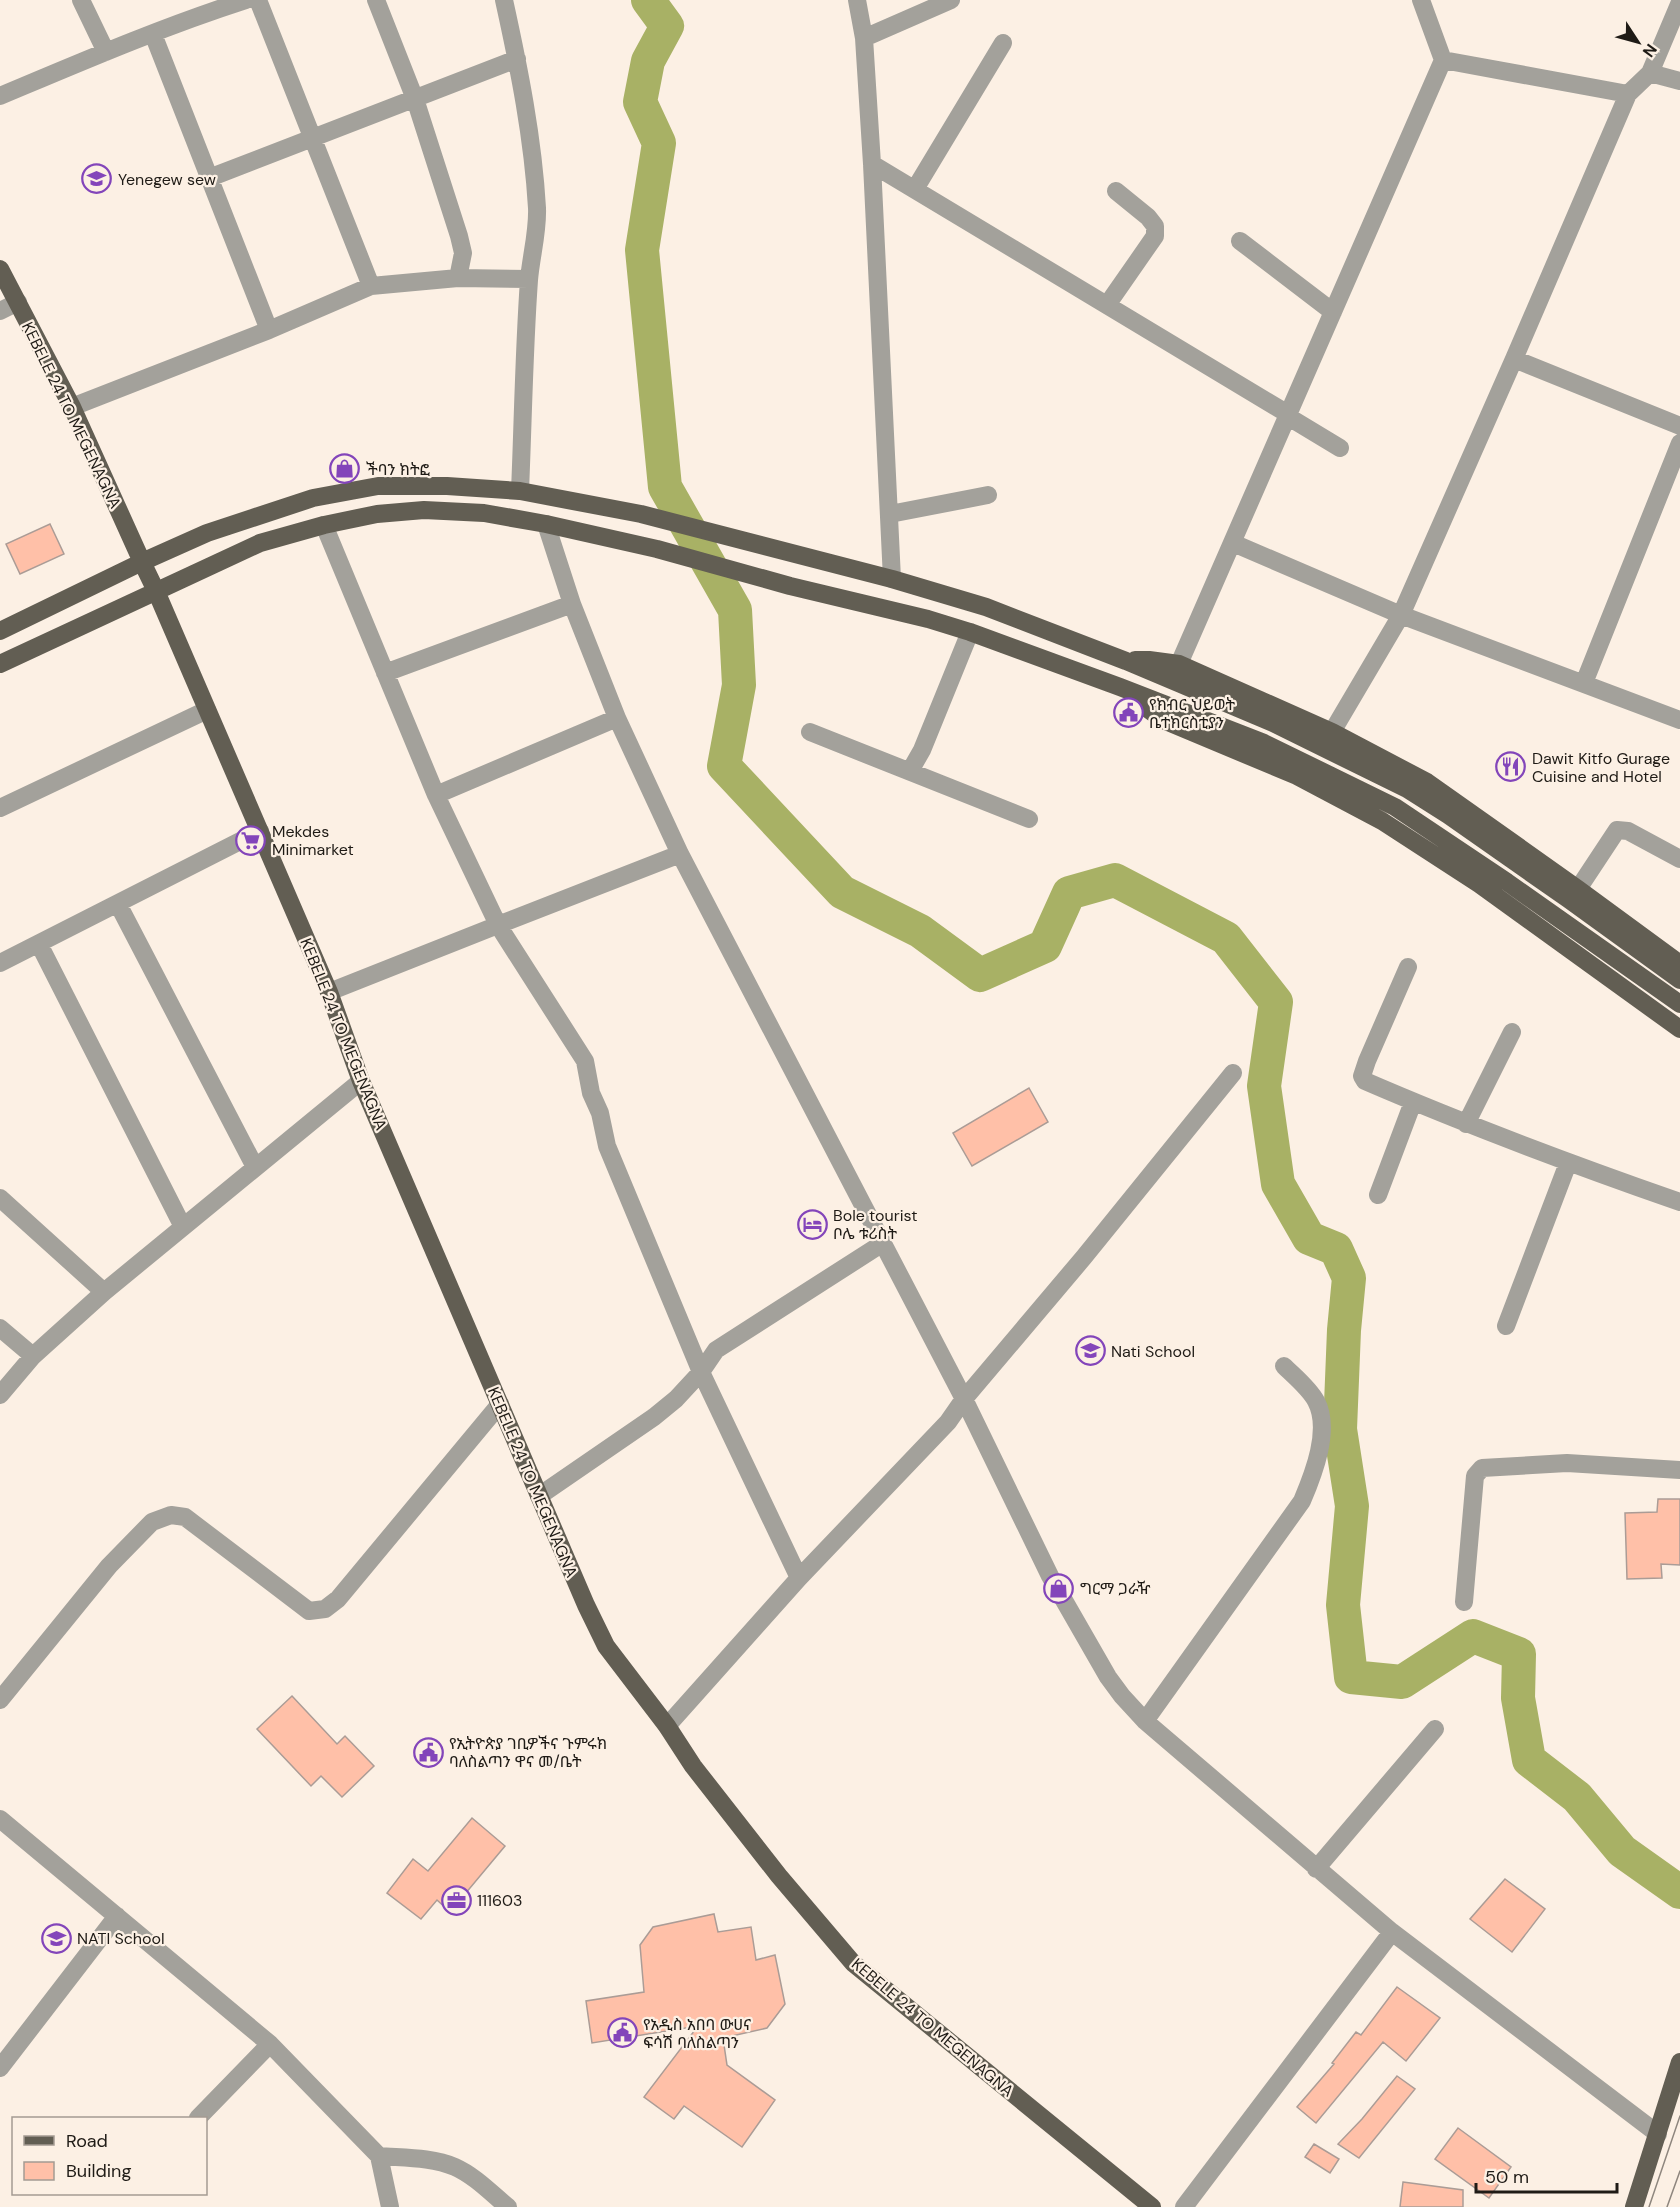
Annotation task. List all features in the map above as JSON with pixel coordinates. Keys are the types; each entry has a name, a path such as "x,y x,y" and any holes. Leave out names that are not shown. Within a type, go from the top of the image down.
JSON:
{"main road":[{"name":"KEBELE 24 TO MEGENAGNA","path":"0,269 72,407 156,591 329,992 361,1081 586,1605 606,1646 667,1726 693,1766 779,1876 854,1963 1152,2207"},
{"path":"0,632 142,562 207,533 313,498 378,486 447,486 520,491 641,513 892,579 986,607 1126,661 1274,723 1407,789 1561,894 1680,980"},
{"path":"0,664 260,543 324,525 377,514 424,510 484,513 546,524 657,549 970,632 1264,743 1395,807 1507,882 1680,1004"},
{"path":"727,568 734,537"},
{"path":"1126,661 1149,660 1179,664 1332,732 1427,782 1578,888 1680,964"},
{"path":"1120,687 1163,720 1297,776 1382,821 1479,884 1680,1029"},
{"path":"1634,2207 1680,2062"}],"street":[{"path":"81,0 106,52"},
{"path":"0,96 153,33 246,0"},
{"path":"258,0 370,286"},
{"path":"376,0 415,99 463,253 458,278"},
{"path":"504,0 518,59 537,209 529,279 520,491"},
{"path":"857,0 864,38 872,164 892,579"},
{"path":"864,38 951,0"},
{"path":"1179,664 1443,60 1421,0"},
{"path":"1332,732 1401,615 1629,94 1650,73 1680,2"},
{"path":"153,33 269,330"},
{"path":"915,189 1003,43"},
{"path":"210,178 518,59"},
{"path":"1443,60 1629,94"},
{"path":"1650,73 1680,81"},
{"path":"872,164 1340,448"},
{"path":"1107,305 1155,236 1155,226 1148,217 1116,191"},
{"path":"1240,241 1333,312"},
{"path":"72,407 269,330 370,286 458,278 529,279"},
{"path":"0,311 18,302"},
{"path":"1514,359 1680,426"},
{"path":"1584,683 1680,443"},
{"path":"890,514 988,495"},
{"path":"546,524 572,604 617,718 680,854 964,1399 1062,1596 1108,1677 1145,1721 1316,1869 1392,1932 1658,2134"},
{"path":"324,525 436,795 498,925 585,1061 591,1093 600,1113 607,1146 701,1372 799,1578"},
{"path":"1233,543 1401,615 1680,720"},
{"path":"385,673 572,604"},
{"path":"910,771 922,750 970,632"},
{"path":"0,808 207,710"},
{"path":"436,795 617,718"},
{"path":"810,732 1029,819"},
{"path":"1578,888 1617,830 1628,831 1680,859"},
{"path":"0,963 260,831"},
{"path":"329,992 680,854"},
{"path":"118,904 255,1167"},
{"path":"39,944 183,1227"},
{"path":"1408,967 1362,1076 1365,1081 1466,1124 1680,1202"},
{"path":"1466,1124 1512,1032"},
{"path":"667,1726 799,1578 948,1422 964,1399 1084,1257 1233,1072"},
{"path":"0,1395 33,1356 104,1292 361,1081"},
{"path":"1378,1195 1413,1102"},
{"path":"1506,1326 1568,1163"},
{"path":"0,1198 104,1292"},
{"path":"539,1496 654,1417 676,1399 701,1372 716,1350 883,1243"},
{"path":"0,1328 33,1356"},
{"path":"1145,1721 1302,1501 1309,1484 1320,1443 1321,1414 1315,1399 1284,1366"},
{"path":"0,1700 109,1566 152,1522 171,1515 185,1517 309,1611 325,1609 338,1599 500,1404"},
{"path":"1464,1602 1475,1476 1482,1468 1566,1463 1680,1470"},
{"path":"1316,1869 1435,1729"},
{"path":"0,1819 270,2044 379,2156 390,2207"},
{"path":"0,2068 117,1916"},
{"path":"1184,2207 1392,1932"},
{"path":"199,2117 270,2044"},
{"path":"379,2156 425,2160 453,2166 477,2180 508,2207"}],"building":[{"path":"50,524 64,554 20,574 6,544"},
{"path":"1029,1088 1048,1122 972,1166 953,1133"},
{"path":"1658,1499 1680,1499 1680,1565 1661,1564 1662,1578 1627,1579 1625,1513 1657,1512"},
{"path":"292,1696 337,1744 345,1736 374,1766 342,1797 321,1776 311,1786 257,1729"},
{"path":"472,1818 505,1846 450,1912 437,1900 421,1919 387,1893 413,1859 428,1871"},
{"path":"1505,1879 1545,1909 1512,1952 1470,1919"},
{"name":"የአዲስ አበባ ውሀና ፍሳሽ ባለስልጣን","path":"714,1914 718,1932 751,1927 756,1960 775,1955 785,2004 767,2028 723,2038 727,2065 775,2100 742,2147 684,2106 674,2119 644,2097 698,2026 592,2043 586,2001 644,1992 640,1945 653,1927"},
{"path":"1397,1987 1440,2018 1406,2061 1383,2042 1316,2123 1297,2107 1334,2064 1332,2063 1356,2032 1361,2035"},
{"path":"1397,2076 1415,2089 1359,2158 1338,2144"},
{"path":"1458,2128 1511,2167 1489,2198 1435,2159"},
{"path":"1314,2144 1339,2159 1330,2173 1305,2157"},
{"path":"1403,2182 1463,2190 1463,2207 1400,2207"}],"waterway":[{"path":"648,0 667,26 648,61 640,102 659,143 642,250 665,487 735,610 739,685 724,766 842,892 920,931 980,975 1045,946 1069,893 1115,880 1226,938 1276,1002 1264,1086 1278,1184 1309,1238 1336,1249 1349,1278 1344,1330 1340,1429 1352,1506 1343,1605 1351,1677 1402,1682 1473,1636 1519,1654 1518,1698 1529,1760 1577,1797 1622,1851 1680,1892"}],"tram line":[{"path":"1649,2207 1680,2116"},
{"path":"1667,2207 1680,2171"}],"place":[{"name":"Yenegew sew","path":"97,179"},
{"name":"ችባን ክትፎ","path":"345,469"},
{"name":"የክብር ህይወት ቤተክርስቲያን","path":"1128,713"},
{"name":"Dawit Kitfo Gurage Cuisine and Hotel","path":"1511,767"},
{"name":"Mekdes Minimarket","path":"251,840"},
{"name":"Bole tourist ቦሌ ቱሪስት","path":"812,1224"},
{"name":"Nati School","path":"1090,1351"},
{"name":"ግርማ ጋራዥ","path":"1059,1588"},
{"name":"የኢትዮጵያ ገቢዎችና ጉምሩክ ባለስልጣን ዋና መ/ቤት","path":"428,1752"},
{"name":"111603","path":"456,1900"},
{"name":"NATI School","path":"56,1938"},
{"name":"የአዲስ አበባ ውሀና ፍሳሽ ባለስልጣን","path":"622,2033"}]}
